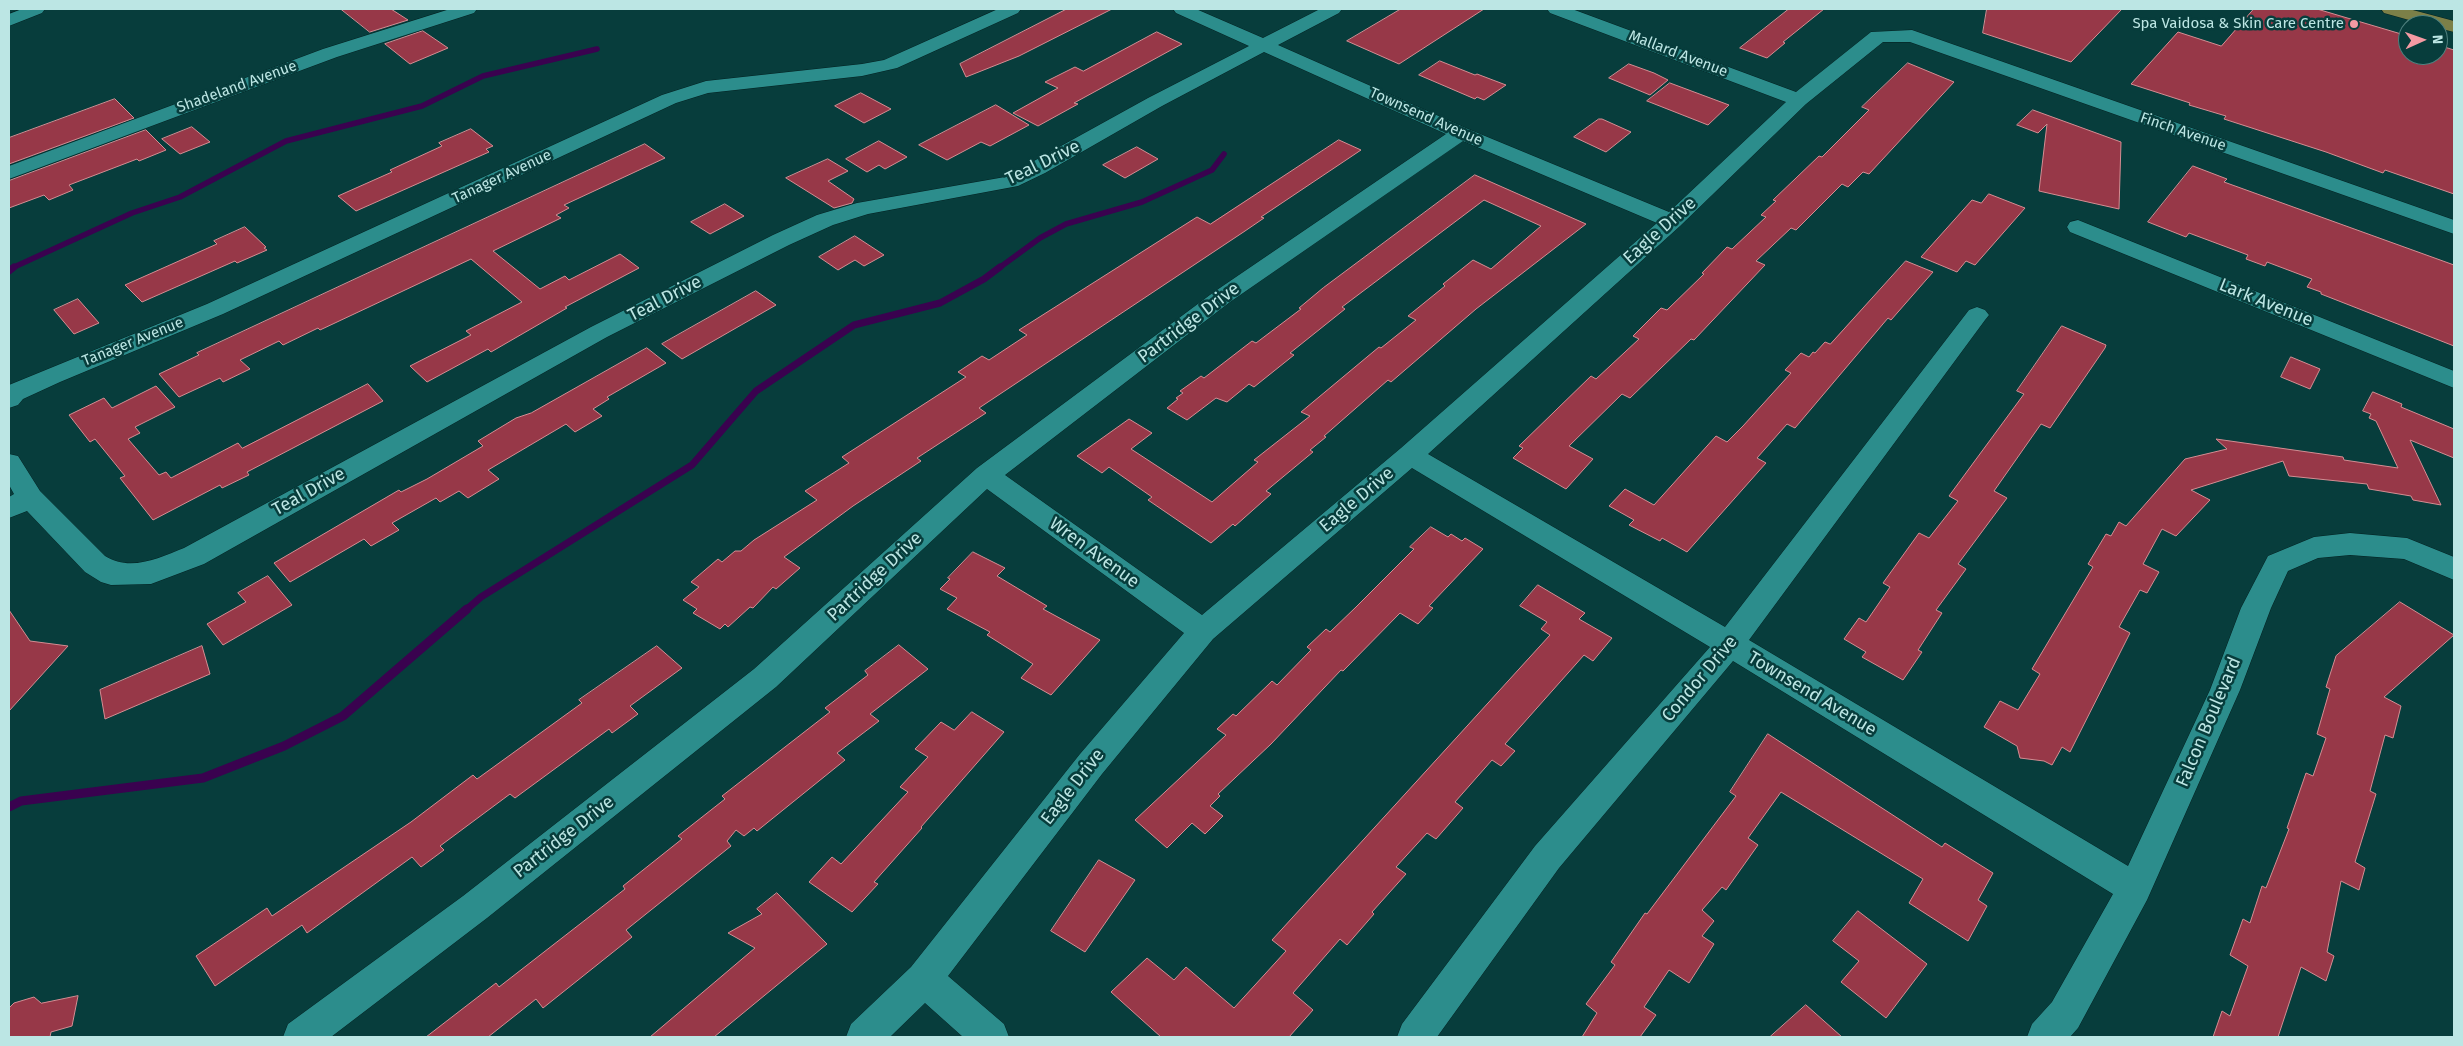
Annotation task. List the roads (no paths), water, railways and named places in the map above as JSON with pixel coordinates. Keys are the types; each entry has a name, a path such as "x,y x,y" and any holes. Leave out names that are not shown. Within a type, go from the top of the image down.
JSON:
{"main road":[{"path":"2390,9 2454,27"}],"street":[{"path":"9,21 36,9"},
{"name":"Shadeland Avenue","path":"9,174 330,53 468,9"},
{"name":"Tanager Avenue","path":"9,399 14,393 51,376 214,309 669,99 706,87 862,70 890,64 1012,9"},
{"name":"Townsend Avenue","path":"1182,9 1461,133 1672,221"},
{"name":"Teal Drive","path":"20,503 95,564 111,574 151,573 194,556 599,332 781,240 825,220 865,208 1011,182 1038,169 1263,44 1333,9"},
{"name":"Mallard Avenue","path":"1567,10 1799,100"},
{"name":"Eagle Drive","path":"864,1037 924,979 1091,764 1202,631 1410,455 1672,221 1799,100 1878,36 1912,36"},
{"name":"Finch Avenue","path":"1912,36 2454,228"},
{"name":"Partridge Drive","path":"301,1037 482,901 765,678 986,475 1222,297 1461,133"},
{"name":"Lark Avenue","path":"2078,227 2454,380"},
{"name":"Condor Drive","path":"1415,1037 1547,857 1730,644 1977,315"},
{"name":"Townsend Avenue","path":"1410,455 1730,644 2135,889"},
{"path":"9,463 20,503"},
{"name":"Wren Avenue","path":"986,475 1202,631"},
{"name":"Falcon Boulevard","path":"2044,1037 2065,1015 2135,889 2225,690 2256,608 2278,564 2314,548 2350,544 2407,550 2454,569"},
{"path":"924,979 991,1037"}],"waterway":[{"path":"14,267 132,213 180,197 286,141 422,106 483,76 597,49"},
{"path":"999,268 1040,238 1066,224 1142,202 1212,170 1224,154"},
{"path":"9,271 14,267"},
{"path":"466,610 481,597 692,465 756,391 854,325 940,303 984,279 1000,267"},
{"path":"9,807 21,801 203,778 284,746 343,716 467,609"}],"place":[{"name":"Spa Vaidosa & Skin Care Centre","path":"2354,24"}]}
